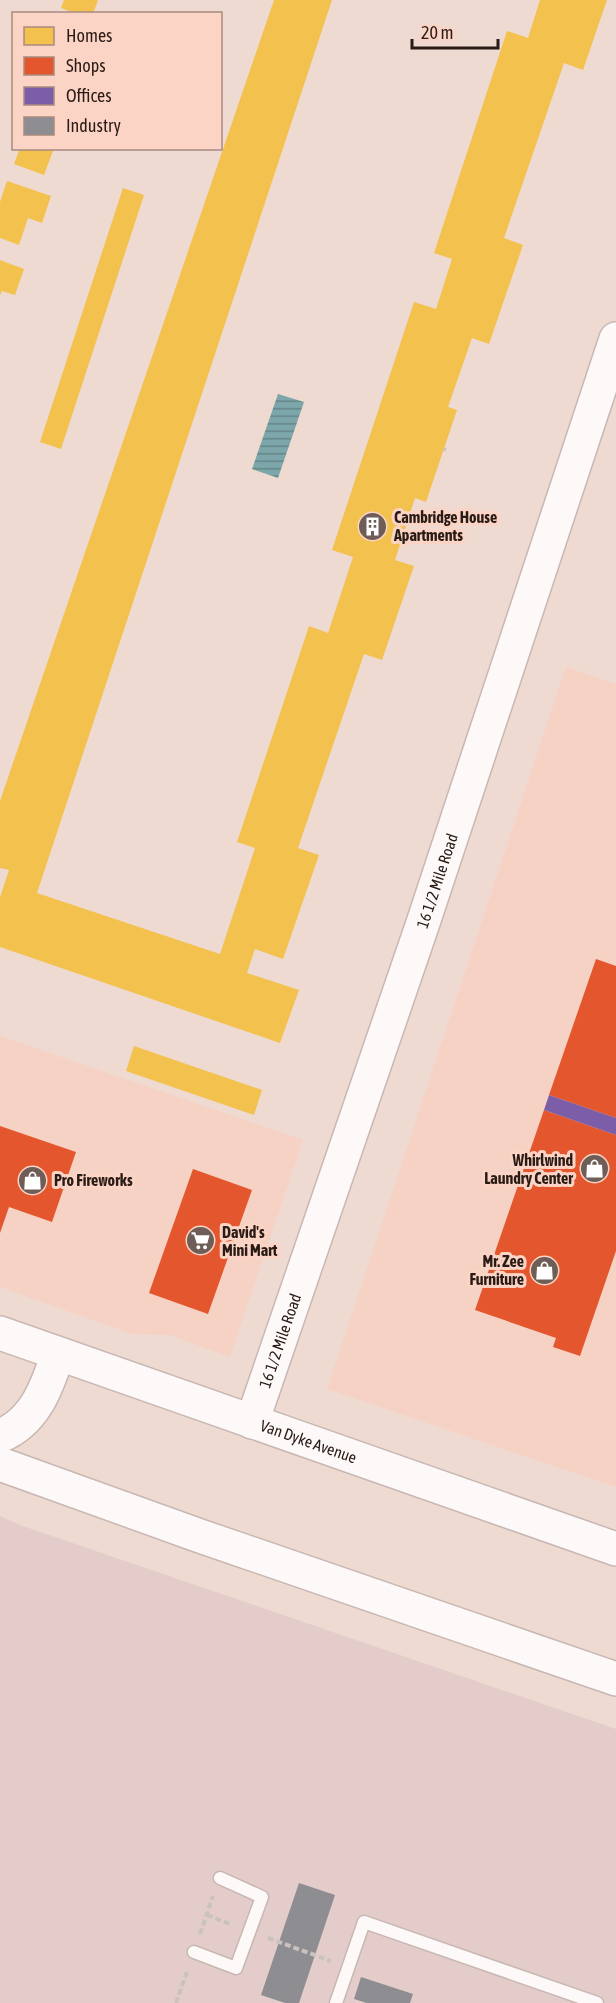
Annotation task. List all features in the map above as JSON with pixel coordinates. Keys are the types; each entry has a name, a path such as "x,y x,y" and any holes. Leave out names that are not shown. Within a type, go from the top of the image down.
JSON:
{"main road":[{"name":"16 1/2 Mile Road","path":"252,1422 416,945 616,339"},
{"name":"Van Dyke Avenue","path":"0,1333 616,1549"},
{"path":"0,1436 27,1418 38,1404 48,1385 58,1354"},
{"path":"0,1464 200,1536 616,1679"}],"lane":[{"path":"194,1952 236,1968 262,1897 219,1878"},
{"path":"336,2003 364,1922 597,2003"}],"path":[{"path":"207,1915 349,1967"}],"shaded area":[{"path":"566,667 616,684 616,1487 327,1389"},
{"path":"0,1036 303,1140 230,1357 169,1335 132,1334 0,1287"},
{"path":"0,1516 20,1525 616,1729 616,2003 0,2003"}],"water":[{"path":"278,394 304,402 278,478 252,469"}],"building: Homes":[{"path":"64,0 98,0 94,12 72,12 61,8"},
{"name":"Cambridge House Apartments","path":"274,0 332,0 37,893 220,954 255,848 237,842 309,626 328,633 353,557 332,550 414,302 436,309 452,259 434,253 507,31 528,38 540,0 607,0 583,70 564,63 504,238 523,245 489,344 472,338 448,407 457,410 426,502 415,498 395,560 414,566 382,660 364,654 298,848 319,855 283,959 255,949 247,973 299,990 280,1043 0,947 0,897 9,870 0,868 0,801"},
{"path":"19,150 53,150 44,175 14,164"},
{"path":"7,181 51,196 42,223 28,218 19,245 0,238 0,202"},
{"path":"123,188 144,195 61,449 40,442"},
{"path":"0,260 24,269 15,295 2,291 0,295"},
{"path":"134,1046 262,1090 254,1115 126,1071"}],"building: Shops":[{"path":"596,959 616,966 616,1118 549,1095"},
{"name":"Mr. Zee Furniture","path":"544,1110 616,1135 616,1251 580,1356 553,1347 556,1338 475,1310"},
{"name":"Pro Fireworks","path":"0,1126 76,1152 52,1222 9,1207 0,1233"},
{"name":"David's Mini Mart","path":"193,1169 252,1190 208,1314 149,1293"}],"building: Offices":[{"path":"549,1095 616,1118 616,1135 544,1110"}],"building: Industry":[{"path":"299,1883 335,1895 299,2003 285,2003 261,1995"},
{"path":"361,1977 413,1994 410,2003 367,2003 354,1999"}],"place":[{"name":"Cambridge House Apartments","path":"373,526"},
{"name":"Whirlwind Laundry Center","path":"594,1169"},
{"name":"Pro Fireworks","path":"33,1180"},
{"name":"David's Mini Mart","path":"201,1241"},
{"name":"Mr. Zee Furniture","path":"545,1270"}]}
